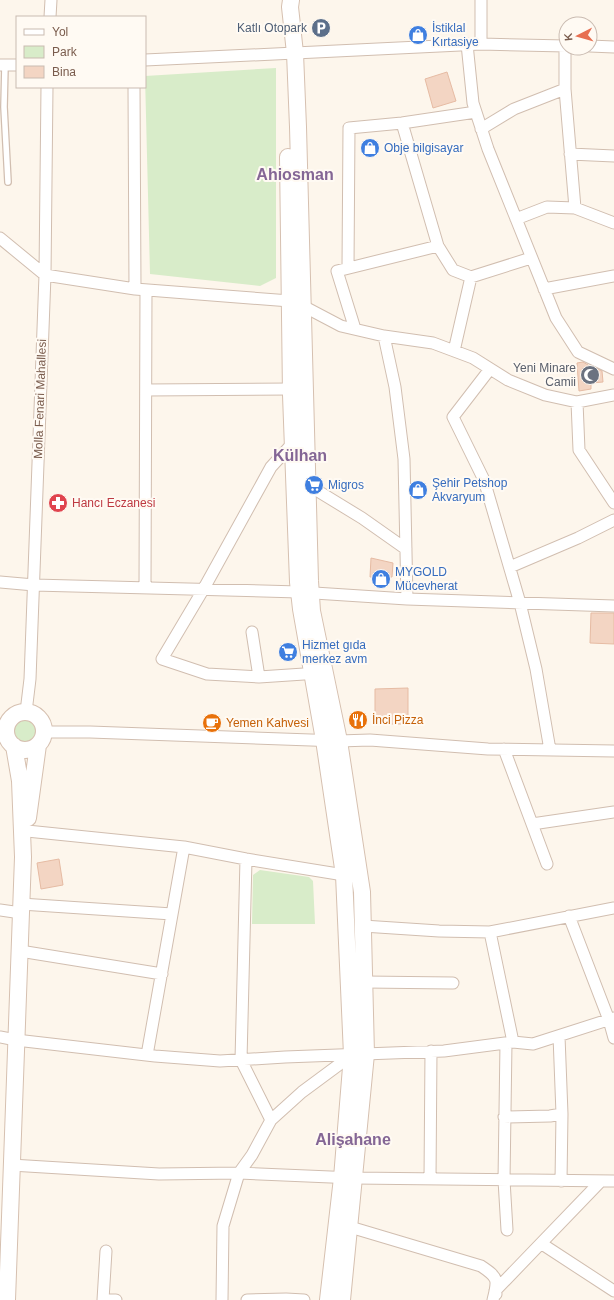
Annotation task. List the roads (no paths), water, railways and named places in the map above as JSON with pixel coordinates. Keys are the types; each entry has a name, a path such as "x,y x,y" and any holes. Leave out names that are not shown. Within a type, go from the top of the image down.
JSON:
{"main road":[{"path":"291,0 290,7 295,54 288,72 296,303 308,485 305,592"},
{"path":"296,303 291,389 293,443 305,592 312,611 319,673 362,892 364,982 359,1055 348,1178 328,1300"},
{"path":"7,1300 4,1266 12,1165 23,857 20,781 8,743 7,725 13,715 32,713 44,726 23,857"},
{"path":"8,743 23,750 33,748 41,739"},
{"path":"332,740 359,1055"},
{"path":"342,1300 350,1227 348,1178"}],"street":[{"path":"50,16 51,0"},
{"path":"481,44 482,0"},
{"path":"467,44 473,103 481,129 556,318 578,352 614,370"},
{"path":"146,60 295,54 467,44 558,46"},
{"path":"598,46 614,47"},
{"path":"566,56 565,88 575,208"},
{"path":"2,65 16,65"},
{"name":"Molla Fenari Mahallesi","path":"13,715 30,679 45,276 47,88"},
{"path":"134,88 134,289"},
{"path":"481,129 514,109 565,88"},
{"path":"348,268 349,128 402,123 476,112"},
{"path":"402,123 438,246 453,270 471,277 532,258"},
{"path":"570,154 614,156"},
{"path":"516,219 547,207 575,208 614,223"},
{"path":"0,238 45,276 134,289 296,303 341,326 384,336 433,343 473,358 508,380 546,394 577,402 614,395"},
{"path":"355,329 337,271 438,246"},
{"path":"544,289 614,276"},
{"path":"454,351 471,277"},
{"path":"145,588 146,290"},
{"path":"384,336 395,387 404,459 407,599"},
{"path":"490,369 453,417 484,480 510,567 536,670 550,750"},
{"path":"146,390 291,389"},
{"path":"577,402 578,450 614,503"},
{"path":"293,443 271,467 203,590 162,659 207,674 259,677 319,673"},
{"path":"308,485 362,518 406,549"},
{"path":"510,567 578,538 614,520"},
{"path":"0,582 34,585 305,592 407,599 614,606"},
{"path":"252,632 259,677"},
{"path":"41,739 97,733 370,740 504,749 614,751"},
{"path":"504,749 547,864"},
{"path":"532,824 614,812"},
{"path":"27,831 184,847 344,875"},
{"path":"148,1055 184,847"},
{"path":"246,859 241,1060 271,1120"},
{"path":"0,910 21,908 172,914"},
{"path":"363,926 439,931 490,932 614,908"},
{"path":"569,916 611,1019 614,1038"},
{"path":"490,932 509,1043 504,1117 504,1180 507,1230"},
{"path":"20,951 162,974"},
{"path":"364,982 453,983"},
{"path":"0,1037 148,1055 220,1061 431,1051 509,1043 533,1044 611,1019"},
{"path":"559,1036 562,1114 561,1181"},
{"path":"430,1179 431,1051"},
{"path":"222,1300 223,1226 239,1173 252,1155 271,1120 302,1092 359,1055"},
{"path":"504,1117 550,1116 562,1114"},
{"path":"12,1165 159,1174 239,1173 348,1178 614,1181"},
{"path":"495,1297 542,1244 602,1181"},
{"path":"350,1227 482,1266 494,1274 496,1282 495,1297"},
{"path":"542,1244 614,1291"},
{"path":"106,1251 103,1300 116,1300"},
{"path":"247,1300 304,1300"}],"lane":[{"path":"2,65 8,182"}],"place":[{"name":"Katlı Otopark","path":"321,28"},
{"name":"İstiklal Kırtasiye","path":"418,35"},
{"name":"Obje bilgisayar","path":"370,148"},
{"name":"Yeni Minare Camii","path":"590,375"},
{"name":"Migros","path":"314,485"},
{"name":"Şehir Petshop Akvaryum","path":"418,490"},
{"name":"Hancı Eczanesi","path":"58,503"},
{"name":"MYGOLD Mücevherat","path":"381,579"},
{"name":"Hizmet gıda merkez avm","path":"288,652"},
{"name":"İnci Pizza","path":"358,720"},
{"name":"Yemen Kahvesi","path":"212,723"}],"district":[{"name":"Ahiosman","path":"295,174"},
{"name":"Külhan","path":"300,455"},
{"name":"Alişahane","path":"353,1139"}]}
